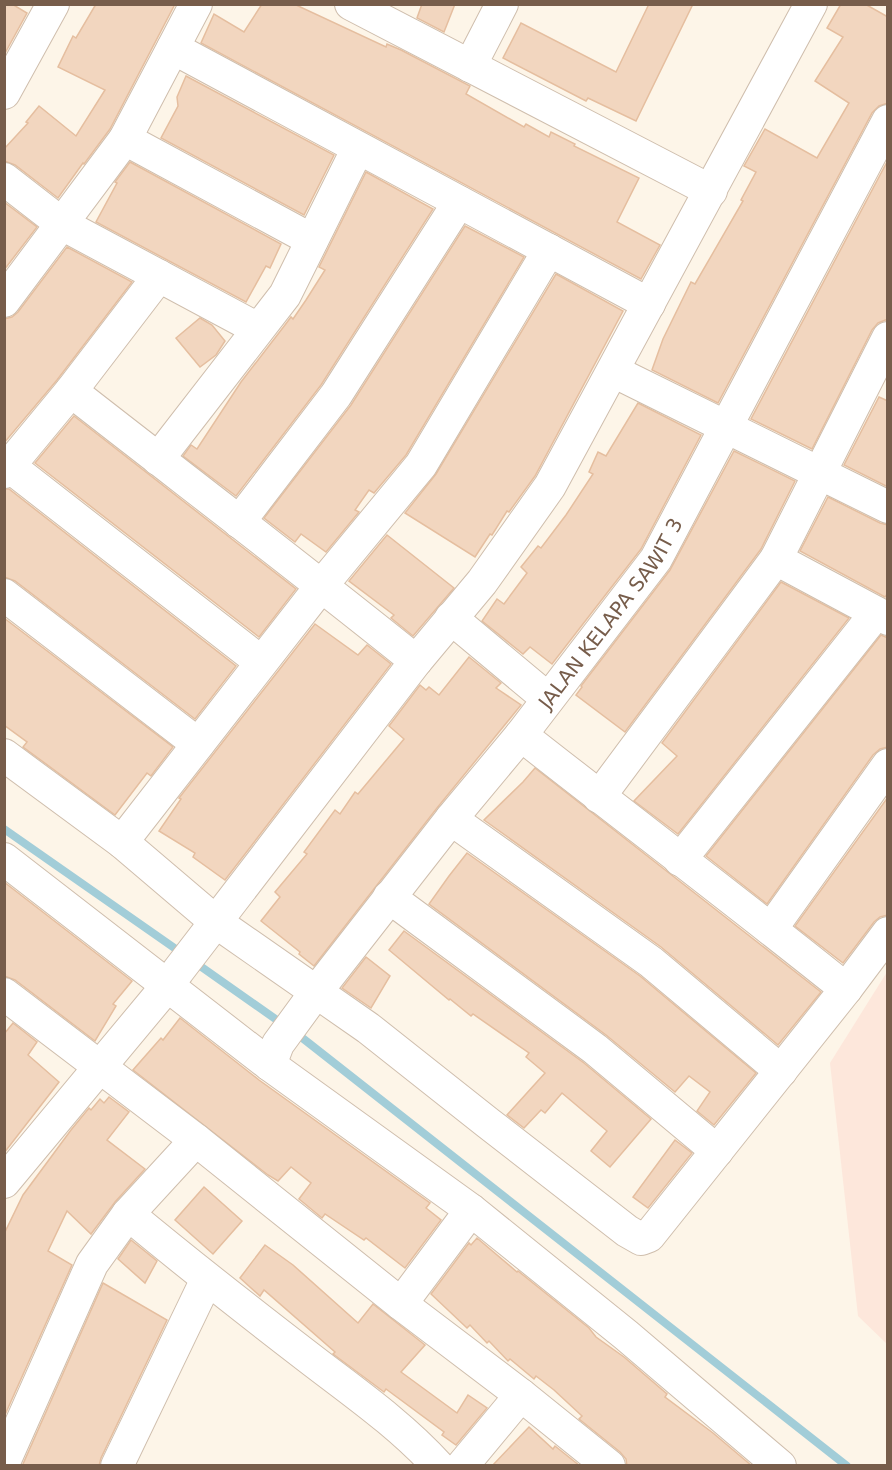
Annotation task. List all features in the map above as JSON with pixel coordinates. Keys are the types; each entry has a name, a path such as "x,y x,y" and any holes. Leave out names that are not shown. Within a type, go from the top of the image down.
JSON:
{"street":[{"path":"4,93 53,4"},
{"path":"4,301 125,139 196,4"},
{"path":"470,66 502,4"},
{"path":"4,1182 173,978 416,661 482,582 550,486 811,4"},
{"path":"358,6 711,191"},
{"path":"173,48 649,304"},
{"name":"JALAN KELAPA SAWIT 3","path":"274,1054 310,1001 389,897 521,735 656,559 888,121"},
{"path":"125,139 312,240"},
{"path":"158,459 285,295 358,148"},
{"path":"4,179 62,224 258,329"},
{"path":"239,522 336,395 459,202"},
{"path":"122,842 322,585 422,465 549,250"},
{"path":"159,276 71,391 7,469 261,662"},
{"path":"599,796 776,560 821,473 878,378 888,338"},
{"path":"613,371 888,507"},
{"path":"71,391 322,585 416,661"},
{"path":"680,860 882,616 776,560"},
{"path":"4,595 198,744"},
{"path":"452,618 548,699"},
{"path":"521,735 846,988"},
{"path":"4,755 122,842 210,930 310,1001 368,1028 640,1239 649,1236 888,933"},
{"path":"771,929 888,765"},
{"path":"451,819 651,962 781,1071"},
{"path":"4,859 173,978 274,1054 626,1335 763,1460"},
{"path":"389,897 595,1048 717,1150"},
{"path":"6,997 196,1140 609,1466"},
{"path":"4,1462 92,1264 128,1214 196,1140"},
{"path":"401,1304 471,1210"},
{"path":"128,1214 207,1279 367,1402 423,1450 438,1466"},
{"path":"117,1466 207,1279"},
{"path":"462,1466 521,1395"}],"shaded area":[{"path":"887,972 888,1344 858,1316 830,1063"}],"building":[{"path":"4,4 12,4 27,13 4,55"},
{"path":"96,4 175,4 110,129 58,198 15,165 4,161 4,149 28,123 26,122 39,106 76,136 105,90 58,67 73,36 76,38"},
{"path":"262,4 294,4 386,47 387,44 401,50 470,86 466,94 524,127 526,124 549,137 551,132 639,178 617,222 660,245 641,279 201,43 214,14 244,32"},
{"path":"422,4 455,4 444,32 417,18"},
{"path":"649,4 693,4 636,121 588,98 586,101 503,58 521,23 616,72"},
{"path":"841,4 865,4 888,17 888,103 879,106 872,113 718,403 652,370 663,339 691,282 695,284 743,201 741,200 756,172 744,166 765,129 817,158 849,103 815,81 843,37 827,28"},
{"path":"186,76 334,155 304,215 161,138 178,106 177,97"},
{"path":"888,160 888,319 878,323 872,330 812,449 751,419"},
{"path":"130,162 281,244 270,268 266,266 246,302 96,222 117,183 115,182"},
{"path":"366,172 433,209 321,385 236,496 183,456 191,445 197,449 241,382 306,300 325,270 319,267"},
{"path":"4,202 37,227 4,270"},
{"path":"465,226 524,257 406,455 374,493 369,490 355,510 359,512 326,552 301,534 295,542 264,518 351,405"},
{"path":"67,247 132,282 57,380 4,443 4,319 18,312"},
{"path":"556,274 623,311 535,476 475,557 405,513 436,474"},
{"path":"200,318 212,325 225,341 216,355 200,367 176,338"},
{"path":"879,397 888,401 888,487 844,465"},
{"path":"638,403 701,435 641,549 552,664 530,647 523,654 482,621 497,599 504,604 527,573 521,567 538,546 541,548 566,515 593,474 589,472 598,452 606,456"},
{"path":"74,416 296,589 259,637 35,463"},
{"path":"734,451 795,481 761,549 625,732 576,695 670,570"},
{"path":"4,489 9,489 236,666 195,719 15,581 4,577"},
{"path":"828,497 888,525 888,593 885,597 800,551"},
{"path":"387,535 454,588 413,636 391,618 394,615 349,581"},
{"path":"781,582 849,618 678,834 634,801 677,756 662,743"},
{"path":"4,618 173,747 151,776 147,773 115,815 23,747 27,742 4,725"},
{"path":"315,624 358,655 367,645 391,664 225,880 193,857 195,853 159,831 181,799 179,798"},
{"path":"881,635 888,638 888,747 880,749 873,755 767,904 706,856"},
{"path":"469,657 501,683 496,688 521,705 437,808 314,966 261,921 280,897 275,892 307,854 304,852 335,810 340,814 355,792 358,794 404,739 389,726 420,685 426,690 429,687 439,695"},
{"path":"535,768 821,992 778,1045 661,947 484,820"},
{"path":"888,797 888,915 874,922 843,963 795,926"},
{"path":"467,853 640,976 756,1073 714,1125 697,1111 710,1092 689,1076 675,1092 606,1035 429,904"},
{"path":"4,882 132,981 113,1004 116,1006 95,1041 15,980 4,976"},
{"path":"404,931 584,1063 651,1119 610,1167 591,1151 607,1131 562,1093 545,1113 541,1110 524,1128 507,1115 545,1073 526,1057 529,1053 449,1000 389,950"},
{"path":"366,957 390,976 371,1008 342,988"},
{"path":"180,1018 259,1080 430,1203 426,1208 441,1220 405,1268 366,1238 364,1240 325,1214 322,1218 299,1199 311,1183 291,1167 278,1181 268,1175 133,1070 161,1038 163,1040"},
{"path":"13,1023 37,1042 28,1055 59,1082 4,1153 4,1034"},
{"path":"109,1097 129,1112 107,1140 145,1169 115,1202 91,1234 67,1211 48,1251 72,1265 4,1417 4,1234 23,1195 71,1130 89,1108 91,1110 100,1099 104,1103"},
{"path":"675,1140 692,1153 648,1208 633,1197"},
{"path":"204,1187 242,1221 213,1254 175,1220"},
{"path":"477,1238 589,1328 596,1337 624,1357 667,1394 665,1397 752,1466 627,1466 626,1459 620,1452 579,1419 582,1416 554,1390 536,1376 534,1379 510,1359 508,1361 489,1341 487,1343 470,1325 467,1328 431,1294 469,1243 471,1245"},
{"path":"131,1240 157,1261 145,1283 118,1259"},
{"path":"265,1245 293,1265 358,1323 373,1304 425,1345 401,1372 457,1413 468,1395 487,1408 456,1445 442,1435 444,1432 386,1389 384,1392 333,1354 335,1352 264,1290 260,1296 240,1278"},
{"path":"103,1283 167,1320 99,1466 26,1466 23,1464"},
{"path":"529,1427 553,1449 555,1446 580,1466 492,1466"}],"waterway":[{"path":"4,829 183,954"},
{"path":"193,961 284,1025"},
{"path":"296,1033 847,1466"}]}
